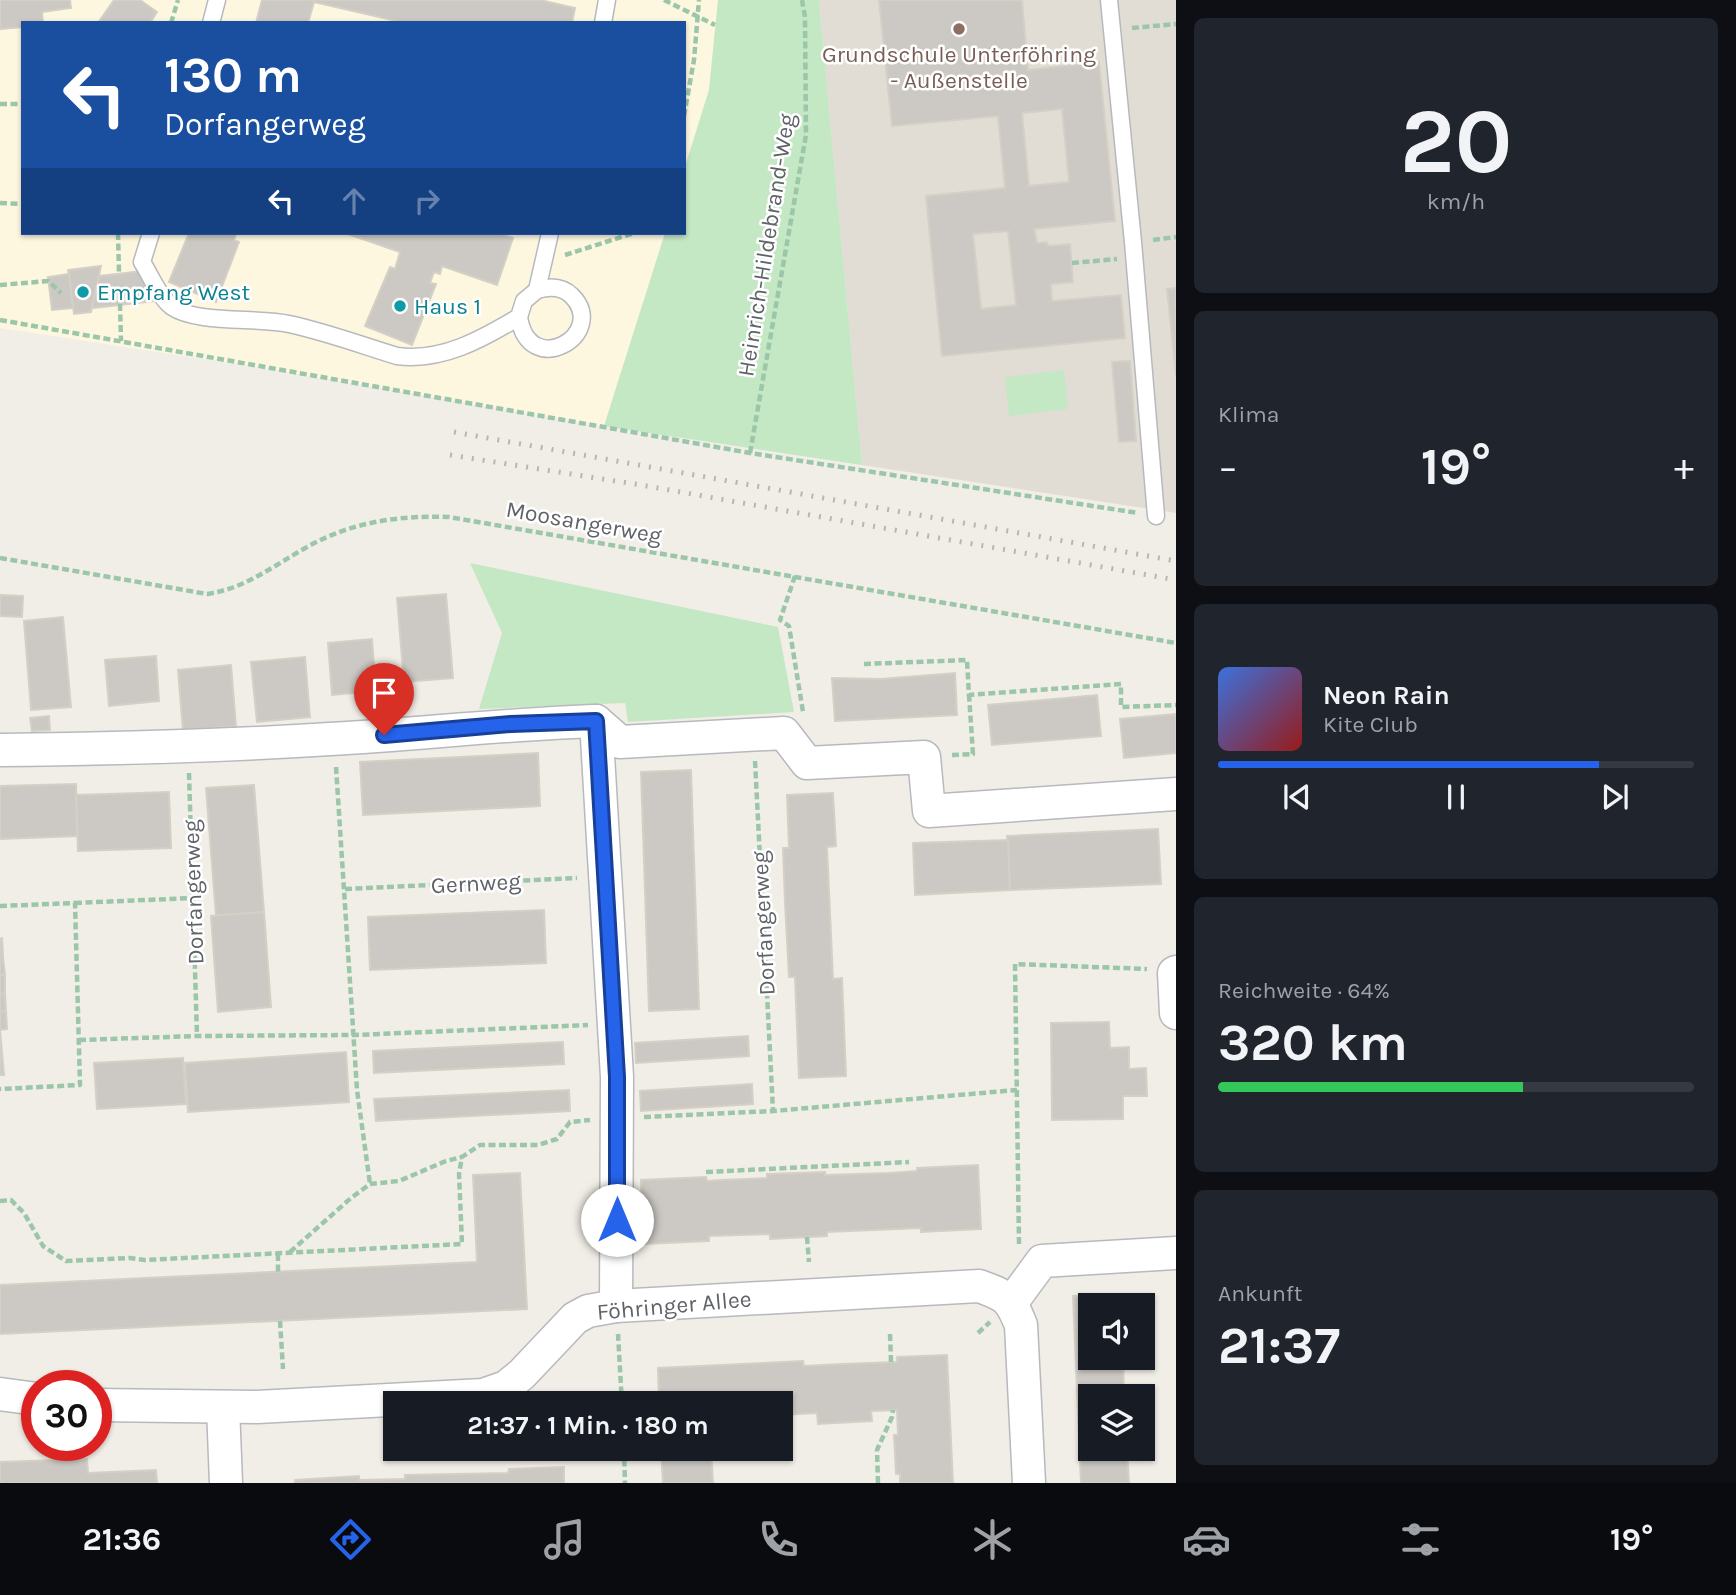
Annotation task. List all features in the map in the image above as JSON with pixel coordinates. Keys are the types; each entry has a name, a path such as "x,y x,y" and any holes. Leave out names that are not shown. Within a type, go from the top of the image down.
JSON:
{"street":[{"path":"0,750 188,747 333,739 511,724 596,721 620,742 783,733 807,763 924,757 929,811 1176,794"},
{"path":"596,721 614,1024 617,1118 616,1306"},
{"path":"1163,971 1174,973 1176,1013"},
{"path":"1029,1483 1021,1325 1012,1302 1041,1261 1176,1253"},
{"name":"Föhringer Allee","path":"112,1405 223,1407 483,1395 506,1387 522,1374 575,1318 588,1311 616,1306 979,1286 997,1292 1012,1302"},
{"path":"0,1394 21,1397"},
{"path":"223,1407 226,1483"}],"lane":[{"path":"212,21 217,0"},
{"path":"603,21 607,0"},
{"path":"1109,0 1135,258 1148,515"},
{"path":"150,235 142,262 172,307 193,314 290,324 411,358 470,345 519,317"},
{"path":"537,290 549,235"},
{"path":"558,288 575,299 582,319 579,330 565,345 554,349 544,348 526,337 521,328 519,317 524,301 537,290 558,288"}],"path":[{"path":"173,21 178,0"},
{"path":"664,0 715,25"},
{"path":"686,105 694,60 699,0"},
{"name":"Heinrich-Hildebrand-Weg","path":"750,453 806,135 805,17 802,0"},
{"path":"1112,30 1176,24"},
{"path":"0,104 21,104"},
{"path":"0,203 21,204"},
{"path":"118,235 119,273"},
{"path":"542,262 628,235"},
{"path":"1072,263 1135,258"},
{"path":"0,285 48,281 61,293"},
{"path":"120,304 121,341"},
{"path":"0,320 750,453 1148,515"},
{"name":"Moosangerweg","path":"0,558 207,594 228,591 249,582 310,545 357,525 419,516 449,517 1176,643"},
{"path":"793,746 804,715 789,626 780,620 795,576"},
{"path":"864,664 967,660 973,754 924,757"},
{"path":"969,695 1121,684 1121,706 1176,705"},
{"name":"Dorfangerweg","path":"754,736 773,1111"},
{"path":"333,739 357,1090 370,1184"},
{"name":"Dorfangerweg","path":"188,747 197,1036"},
{"name":"Gernweg","path":"345,889 606,877"},
{"path":"0,906 193,898"},
{"path":"0,1090 80,1085 75,903"},
{"path":"1019,1252 1015,964 1163,971"},
{"path":"79,1040 355,1035 614,1024"},
{"path":"288,1254 370,1184 399,1181 462,1157 480,1145 538,1145 557,1139 570,1122 773,1111 1017,1090"},
{"path":"0,1201 11,1200 24,1213 43,1246 66,1261 130,1258 145,1261 462,1244 459,1174 462,1157"},
{"path":"706,1172 805,1170 909,1162"},
{"path":"807,1237 809,1262"},
{"path":"278,1254 278,1272"},
{"path":"616,1306 621,1391"},
{"path":"280,1321 283,1369"},
{"path":"890,1334 891,1362"},
{"path":"878,1483 877,1450 892,1417 892,1410"},
{"path":"624,1461 625,1483"}],"shaded area":[{"path":"0,0 718,0 709,90 686,164 686,21 21,21 21,235 664,235 604,426 257,367 0,328"},
{"path":"819,0 1176,0 1176,513 862,465"}],"green space":[{"path":"718,0 819,0 862,465 604,426 664,235 686,235 686,164 709,90"},
{"path":"1064,370 1068,409 1009,416 1005,377"},
{"path":"470,563 778,627 794,712 628,722 625,703 479,709 502,633"}],"building":[{"path":"0,0 70,0 71,8 42,12 43,21 21,21 21,27 0,29"},
{"path":"114,0 140,0 157,12 151,21 99,21"},
{"path":"262,0 540,0 575,8 572,21 396,21 314,2 309,21 257,21"},
{"path":"879,0 1022,0 1028,70 1099,62 1115,221 1034,229 1037,243 1047,242 1048,246 1070,244 1073,282 1051,284 1052,301 1121,295 1125,338 942,356 926,196 1005,188 998,116 892,126","holes":["1062,109 1069,182 1029,186 1022,113","1008,231 1016,305 981,309 973,234"]},
{"path":"188,235 235,235 234,240 239,242 216,302 169,282"},
{"name":"Haus 1","path":"351,235 503,235 513,238 497,285 442,266 440,274 434,272 430,283 436,284 412,345 365,326 390,267 395,269 400,252"},
{"name":"Empfang West","path":"101,266 91,312 74,314 68,270"},
{"path":"151,270 154,301 92,308 99,276"},
{"path":"69,274 73,308 52,310 48,277"},
{"path":"1176,288 1176,376 1167,289"},
{"path":"1130,361 1136,441 1119,442 1112,362"},
{"path":"446,594 453,678 404,682 397,598"},
{"path":"0,595 23,596 22,617 0,616"},
{"path":"63,617 71,707 31,710 24,621"},
{"path":"372,639 376,691 332,695 328,643"},
{"path":"156,656 159,701 109,706 105,660"},
{"path":"305,657 310,717 257,722 251,662"},
{"path":"231,665 236,726 183,730 178,670"},
{"path":"955,673 957,715 835,721 832,678 881,679"},
{"path":"1097,695 1101,736 992,745 988,705"},
{"path":"1176,714 1176,753 1124,758 1120,719"},
{"path":"49,716 50,730 32,731 30,718"},
{"path":"538,753 540,806 363,815 360,762"},
{"path":"691,770 699,1009 649,1011 641,772"},
{"path":"76,784 78,836 0,839 0,786"},
{"path":"254,785 264,912 216,916 206,788"},
{"path":"169,792 171,848 78,851 76,795"},
{"path":"833,793 836,846 827,847 833,979 842,978 846,1076 799,1078 795,977 789,977 785,903 783,848 789,848 787,795"},
{"path":"1158,829 1161,884 1010,890 1007,836"},
{"path":"1008,840 1010,890 915,895 913,843"},
{"path":"544,910 546,963 370,970 368,917"},
{"path":"264,912 271,1007 218,1012 211,916"},
{"path":"2,938 3,957 0,957 0,939"},
{"path":"0,957 3,957 5,975 0,975"},
{"path":"0,975 5,975 5,993 0,994"},
{"path":"5,993 6,1011 0,1012 0,994"},
{"path":"6,1011 7,1029 0,1030 0,1012"},
{"path":"1109,1022 1110,1048 1129,1047 1129,1069 1146,1068 1147,1096 1123,1096 1123,1119 1052,1120 1051,1023"},
{"path":"0,1030 4,1075 0,1075"},
{"path":"748,1036 749,1056 636,1063 635,1043"},
{"path":"563,1042 564,1064 374,1073 373,1051"},
{"path":"346,1052 349,1102 188,1112 185,1063"},
{"path":"183,1058 186,1104 97,1109 94,1063"},
{"path":"752,1084 753,1104 641,1111 640,1091"},
{"path":"569,1090 570,1111 376,1121 374,1099"},
{"path":"978,1165 981,1229 921,1232 921,1228 827,1232 827,1236 770,1239 770,1234 709,1236 709,1241 643,1244 641,1180 706,1177 707,1181 767,1178 767,1174 889,1173 917,1171 917,1168"},
{"path":"520,1173 527,1309 0,1334 0,1285 477,1262 473,1175"},
{"path":"1073,1296 1078,1296 1078,1370 1123,1370 1124,1384 1078,1384 1078,1413"},
{"path":"947,1355 953,1483 900,1483 900,1474 896,1474 894,1435 898,1435 897,1410 871,1411 872,1421 818,1424 817,1413 793,1414 793,1391 659,1391 658,1368 803,1361 804,1366 897,1362 897,1357"},
{"path":"87,1461 88,1473 156,1470 157,1483 0,1483 0,1462"},
{"path":"662,1461 712,1461 713,1483 663,1483"},
{"path":"1080,1461 1128,1461 1129,1483 1081,1483"},
{"path":"564,1467 564,1483 295,1483 295,1480 359,1476 359,1480 405,1479 405,1475 508,1473 509,1469"}],"railway":[{"path":"454,432 1176,561"},
{"path":"450,455 641,485 1176,580"}],"place":[{"name":"Grundschule Unterföhring - Außenstelle","path":"959,29"},
{"name":"Empfang West","path":"83,292"},
{"name":"Haus 1","path":"400,306"}],"route":[{"path":"384,735 511,724 596,721 617,1077 617,1220"}]}
